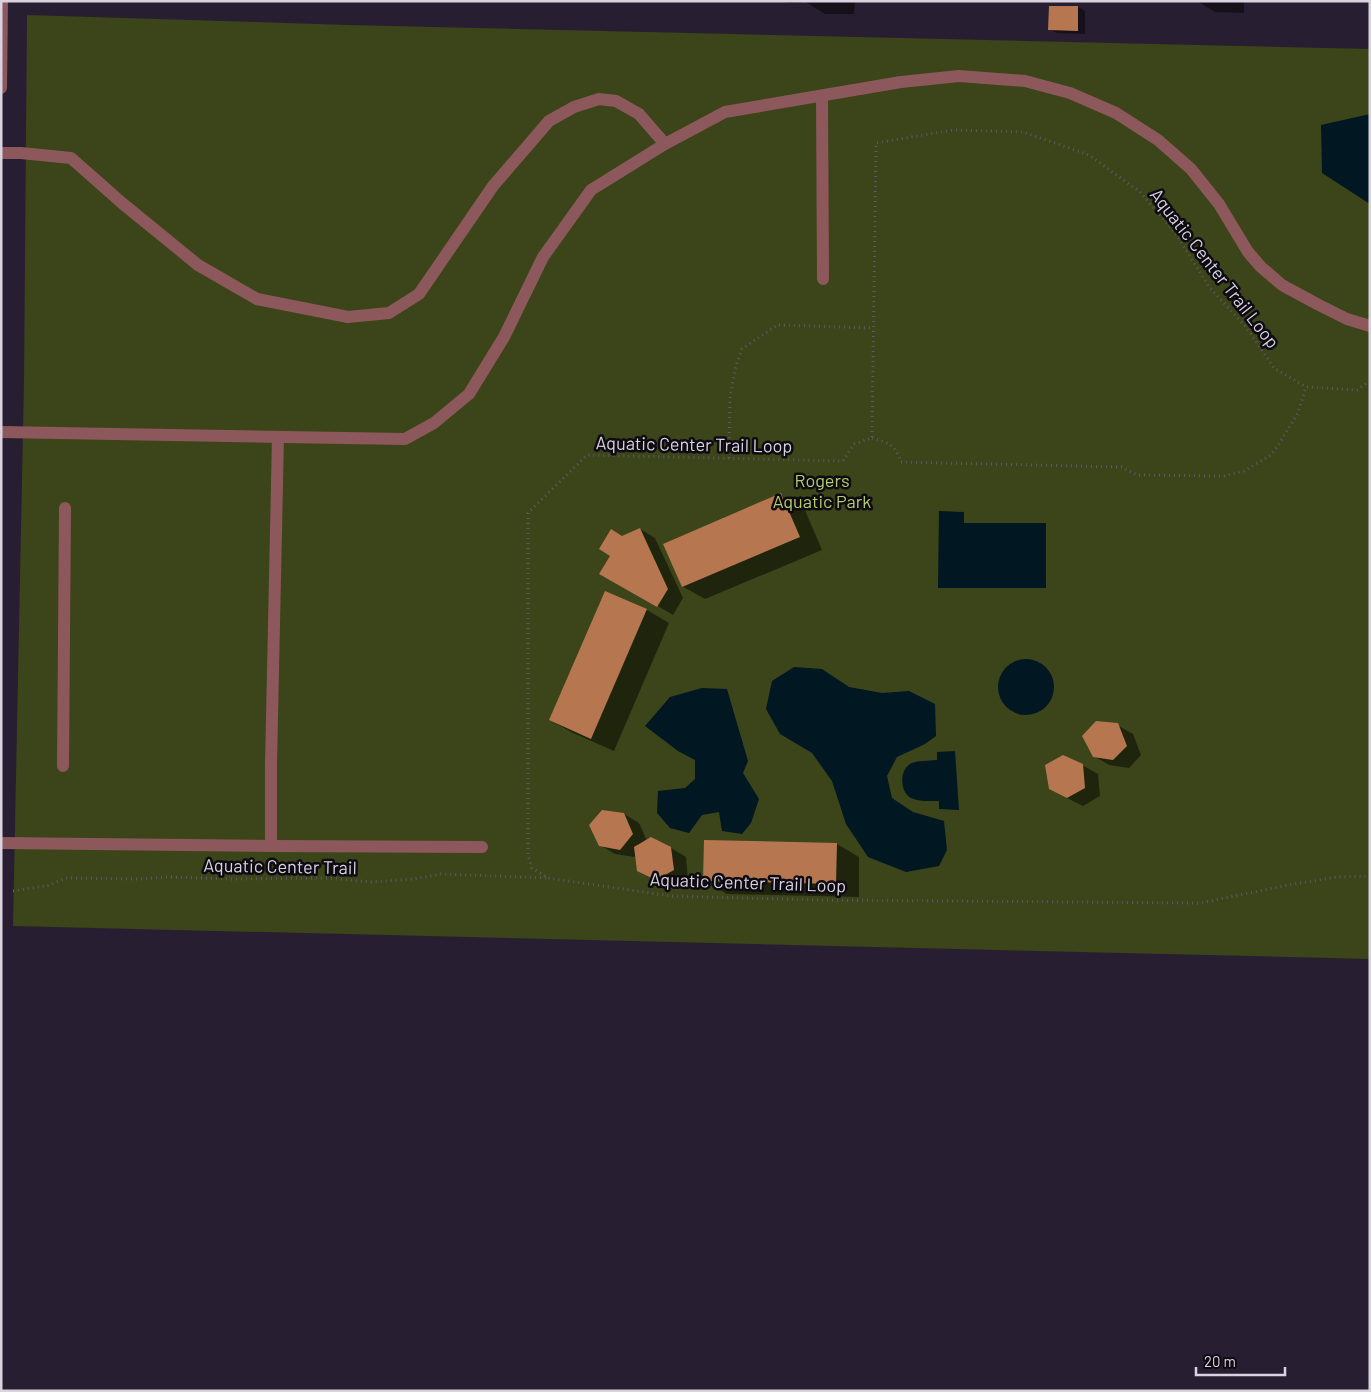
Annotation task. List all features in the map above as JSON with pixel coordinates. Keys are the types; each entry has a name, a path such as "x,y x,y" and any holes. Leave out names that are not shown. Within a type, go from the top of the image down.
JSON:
{"street":[{"path":"1,88 2,8"},
{"path":"1,432 405,439 434,423 469,394 504,337 543,257 591,190 665,144 725,112 901,82 959,76 1025,81 1070,93 1116,113 1158,140 1191,169 1219,204 1248,252 1261,267 1282,285 1347,319 1370,326"},
{"path":"822,96 823,279"},
{"path":"1,153 71,158 198,266 257,299 348,317 389,313 419,294 493,186 549,121 574,107 599,99 616,101 639,114 665,144"},
{"path":"271,846 278,437"},
{"path":"63,766 65,508"},
{"path":"1,843 482,846"}],"path":[{"name":"Aquatic Center Trail Loop","path":"1370,381 1357,390 1306,387 1274,368 1246,327 1208,286 1176,234 1140,192 1089,155 1023,132 953,130 876,143 872,438 854,444 843,461 587,455 528,513 528,855 532,868 548,878 671,896 822,900 1201,903 1288,885 1337,878 1370,876"},
{"path":"729,458 730,396 736,366 742,349 777,325 874,328"},
{"path":"872,438 889,442 897,452 901,462 1122,466 1137,475 1224,476 1244,471 1271,455 1298,413 1306,387"},
{"name":"Aquatic Center Trail","path":"13,891 50,885 66,878 328,878 371,882 414,879 441,874 548,878"}],"green space":[{"name":"Rogers Aquatic Park","path":"27,15 349,25 1370,49 1370,959 13,926 24,381"}],"water":[{"path":"1370,114 1370,204 1322,173 1321,125"},
{"path":"939,511 964,512 964,523 1046,523 1046,588 938,588"},
{"path":"1021,659 1031,659 1046,667 1052,676 1054,687 1052,698 1046,707 1031,715 1021,715 1010,710 1003,703 998,692 998,682 1003,671 1010,664"},
{"path":"794,667 822,669 849,687 882,693 909,691 935,704 936,736 925,744 897,757 887,776 892,798 913,812 944,821 947,850 939,866 906,872 868,857 846,824 832,781 812,753 780,734 766,709 772,681"},
{"path":"702,688 727,689 748,761 743,773 759,799 751,823 742,834 722,831 719,812 702,815 689,833 670,828 657,813 658,791 685,788 695,779 695,760 678,751 645,726 670,697"},
{"path":"955,751 959,810 939,809 939,801 917,800 907,795 902,781 906,767 916,762 937,760 937,752"}],"building":[{"path":"1049,6 1078,6 1078,31 1048,30"},
{"path":"781,493 800,537 682,587 663,544"},
{"path":"640,528 668,589 657,607 599,574 610,556 599,549 611,529 622,536"},
{"path":"605,591 647,609 591,739 549,720"},
{"path":"1096,721 1118,723 1127,746 1113,760 1093,757 1082,736"},
{"path":"1063,755 1083,764 1085,788 1067,798 1049,789 1045,765"},
{"path":"602,810 624,813 633,834 620,850 599,846 589,825"},
{"path":"651,837 671,847 674,870 656,880 637,871 634,847"},
{"path":"704,840 837,843 836,884 703,881"}]}
